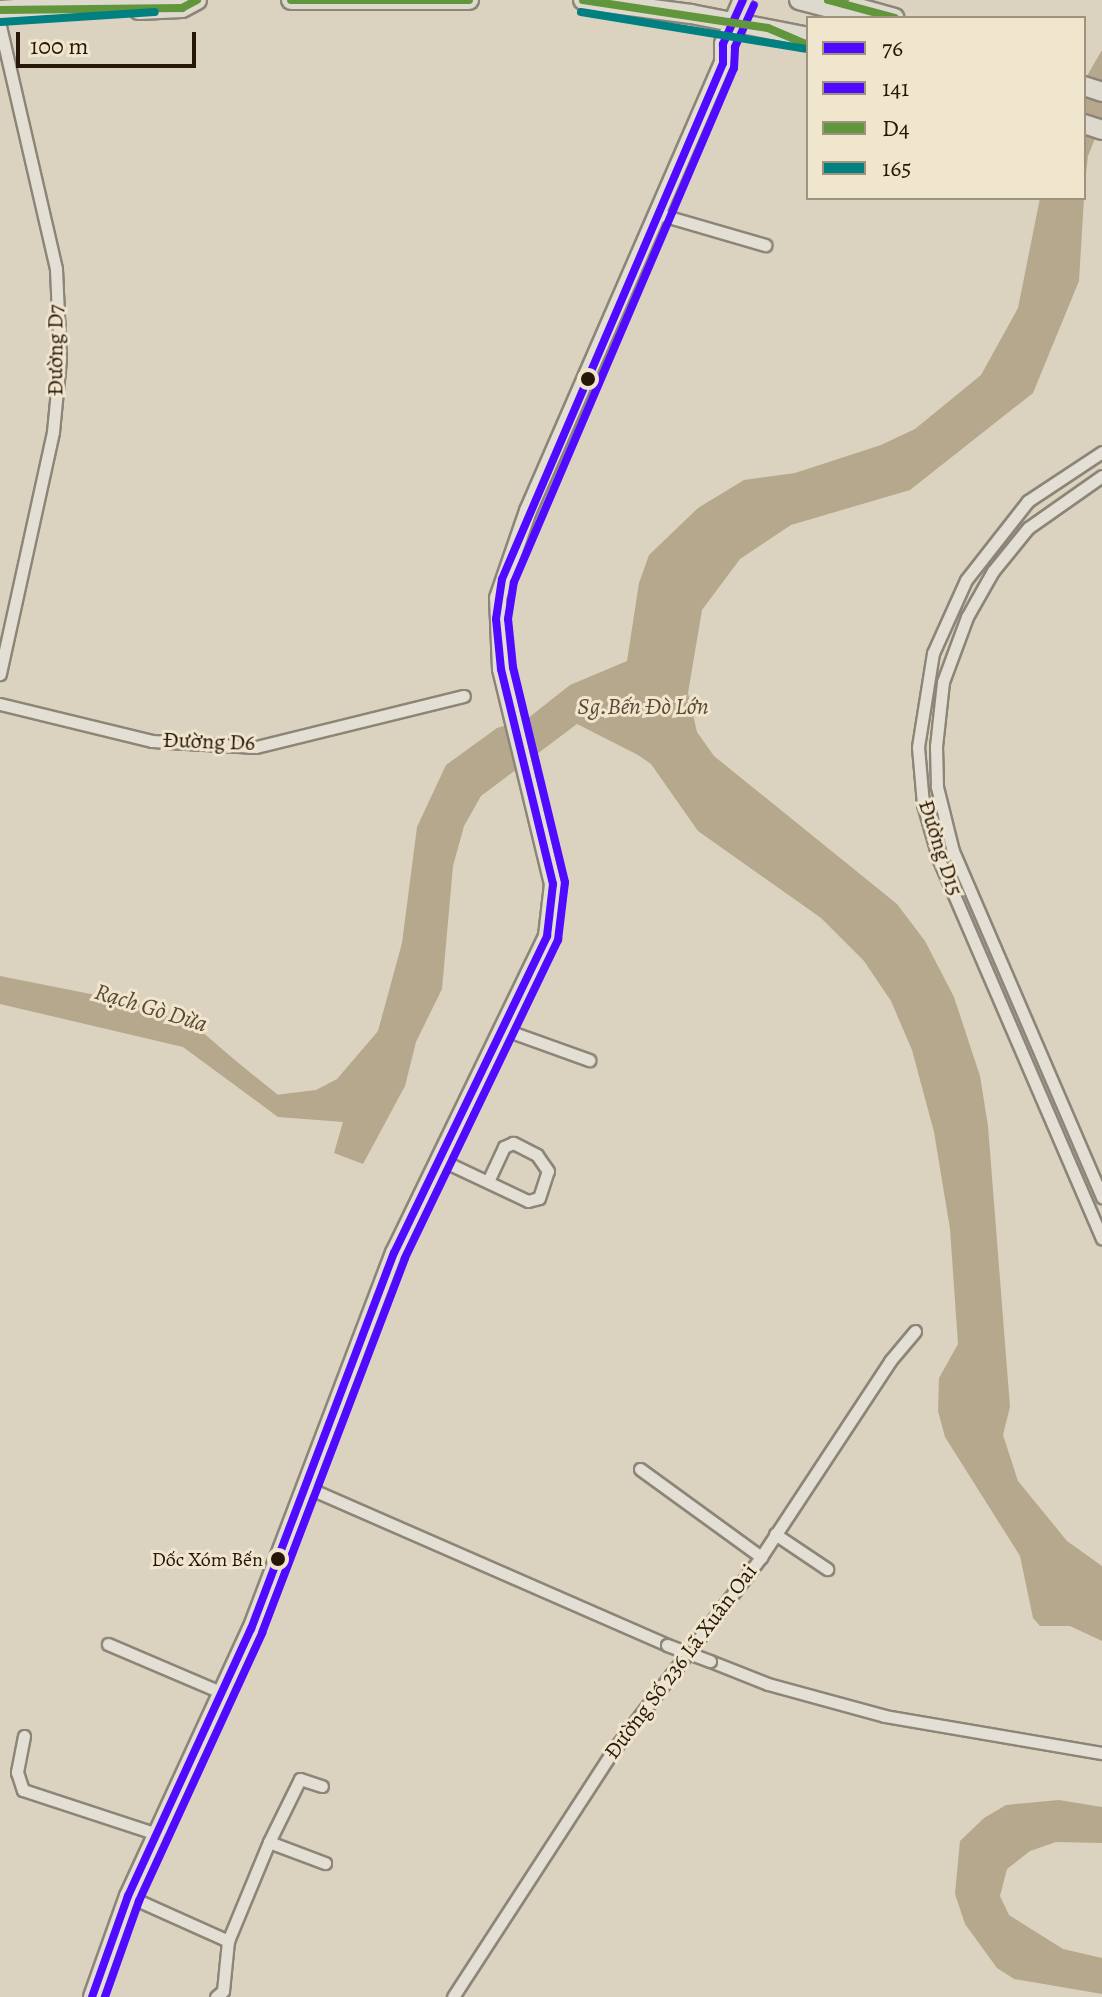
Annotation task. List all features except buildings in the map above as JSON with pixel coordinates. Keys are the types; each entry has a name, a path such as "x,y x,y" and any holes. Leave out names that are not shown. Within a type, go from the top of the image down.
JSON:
{"main road":[{"path":"0,10 154,0"},
{"path":"69,6 89,12 182,8 197,0"},
{"path":"291,0 469,0"},
{"path":"583,0 806,37"},
{"path":"92,1997 128,1896 223,1693 306,1487 394,1253 547,936 553,912 549,857 501,669 496,619 502,579 655,213 723,63 723,44 743,0"},
{"path":"799,0 859,16"},
{"path":"828,0 888,16"},
{"path":"768,28 806,44"}],"street":[{"name":"Đường D7","path":"0,26 56,269 60,359 53,432 0,674"},
{"path":"655,213 765,245"},
{"name":"Đường D15","path":"1102,452 1053,481 994,539 951,605 925,681 920,774 939,860 1102,1238"},
{"name":"Đường D15","path":"1102,476 1065,499 1009,548 967,617 939,703 937,787 969,892 1102,1197"},
{"path":"1053,481 1065,499"},
{"name":"Đường D6","path":"0,704 152,741 256,747 464,696"},
{"path":"500,1028 589,1060"},
{"path":"439,1159 488,1182 533,1201 546,1187 548,1171 537,1155 513,1143 504,1147 488,1182"},
{"name":"Đường Số 236 Lã Xuân Oai","path":"453,1997 612,1752 761,1557 881,1373 915,1331"},
{"path":"640,1469 761,1557"},
{"path":"306,1487 667,1645 768,1684 885,1716 1102,1753"},
{"path":"775,1534 827,1569"},
{"path":"108,1644 223,1693"},
{"path":"24,1736 17,1772 23,1790 157,1834"},
{"path":"216,1997 223,1991 228,1941 269,1842 299,1781 322,1786"},
{"path":"269,1842 325,1863"},
{"path":"128,1896 228,1941"}],"water":[{"path":"1102,50 1102,121 1088,156 1086,173 1086,78"},
{"name":"Sg.Bến Đò Lớn","path":"1040,200 1084,200 1079,281 1033,393 910,490 791,525 740,559 702,610 688,693 697,732 714,756 897,904 925,941 954,997 980,1076 988,1126 1010,1407 1003,1435 1018,1481 1067,1541 1102,1566 1102,1641 1070,1626 1040,1626 1033,1618 1020,1556 945,1437 938,1411 939,1378 958,1344 950,1229 934,1132 912,1050 891,1001 864,961 821,918 698,831 651,764 638,755 577,724 481,796 464,826 453,866 442,989 416,1042 405,1086 363,1164 334,1153 343,1122 278,1117 183,1047 0,1004 0,976 136,1003 200,1030 275,1095 316,1090 337,1079 378,1031 402,943 417,827 446,765 497,728 527,719 570,685 627,661 639,583 649,555 698,508 744,480 795,473 881,445 915,429 981,375 1018,308"},
{"path":"1059,1800 1102,1807 1102,1843 1056,1842 1030,1851 1007,1869 1000,1896 1009,1915 1063,1949 1102,1958 1102,1994 1014,1979 997,1968 965,1924 955,1894 960,1841 984,1818 1006,1805"}],"waterway":[{"name":"Rạch Gò Dừa","path":"213,1045 275,1095"}],"transit line":[{"name":"D4","path":"0,10 182,8 197,0"},
{"name":"D4","path":"291,0 469,0"},
{"name":"D4","path":"583,0 768,28 806,44"},
{"name":"76","path":"92,1997 128,1896 251,1629 394,1253 547,936 553,884 501,669 496,619 502,579 723,63 723,44 743,0"},
{"name":"D4","path":"828,0 888,16"},
{"name":"141","path":"105,1997 139,1901 262,1633 405,1258 558,940 565,882 513,667 508,619 514,582 734,68 735,47 754,5"},
{"name":"165","path":"1,22 155,12"},
{"name":"165","path":"581,12 806,49"}],"place":[{"name":"Dốc Xóm Bến","path":"278,1559"}]}
